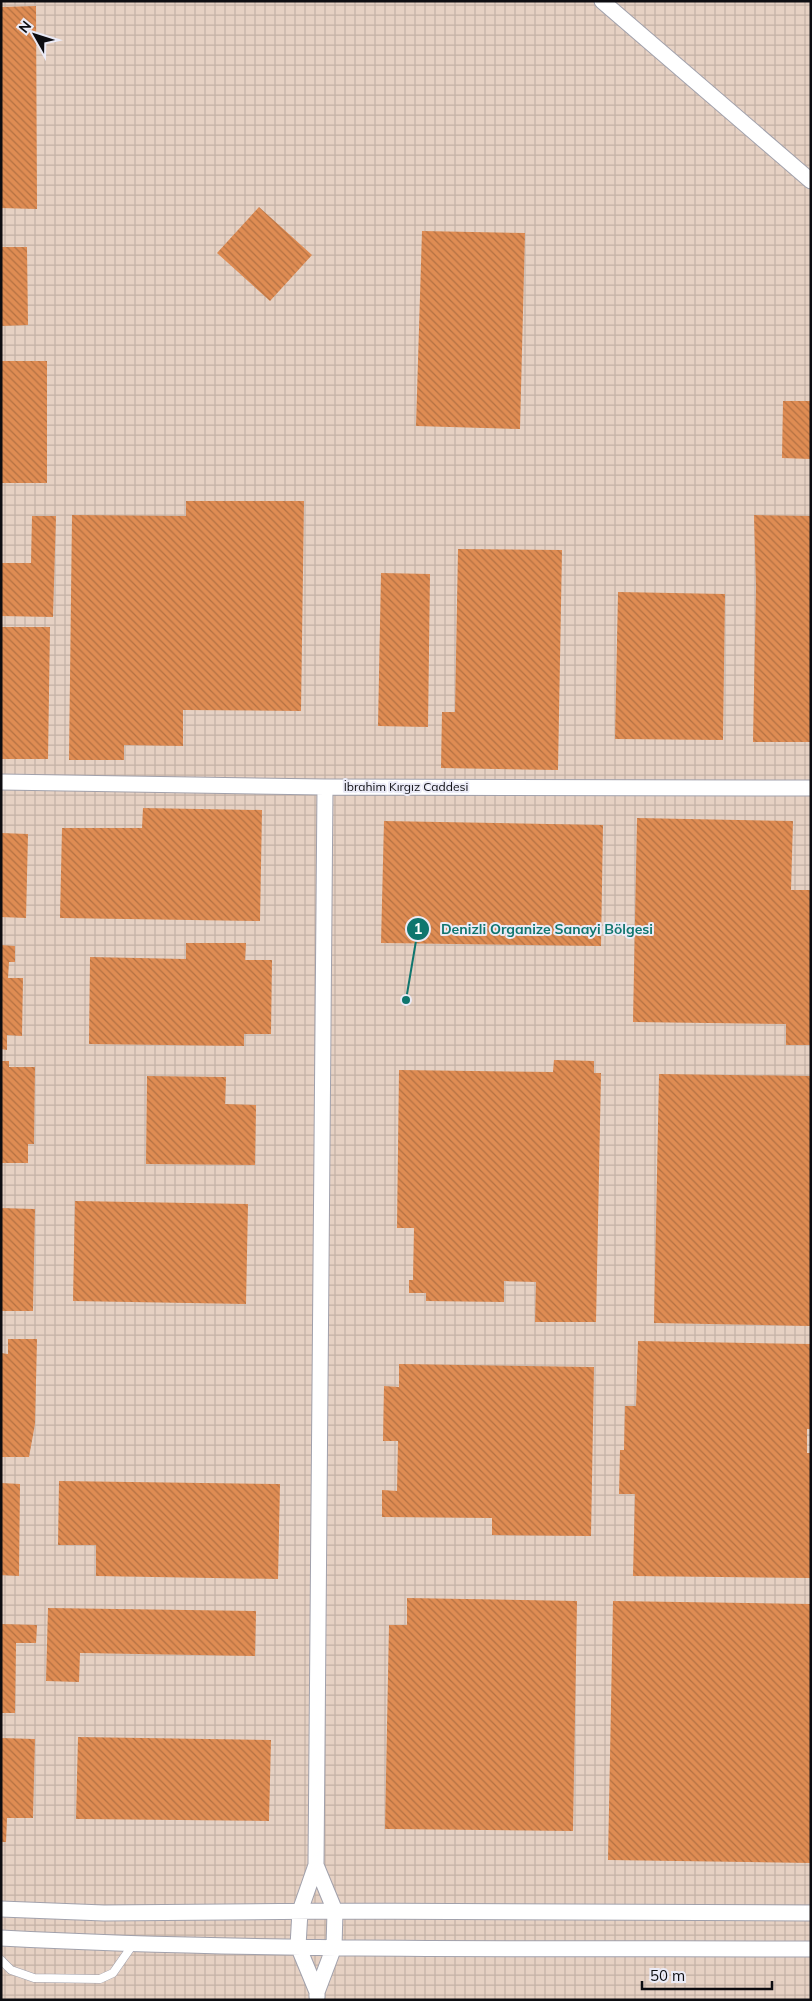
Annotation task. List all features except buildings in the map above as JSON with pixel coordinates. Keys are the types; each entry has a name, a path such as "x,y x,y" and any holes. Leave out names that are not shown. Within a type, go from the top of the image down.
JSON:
{"street":[{"path":"602,1 811,181"},
{"name":"İbrahim Kırgız Caddesi","path":"1,782 325,787 811,788"},
{"path":"317,1996 298,1946 300,1911 316,1865 325,787"},
{"path":"316,1865 335,1911 334,1947 317,1996"},
{"path":"1,1909 104,1913 300,1911 811,1913"},
{"path":"1,1938 334,1947 811,1948"}],"lane":[{"path":"1,1960 11,1970 34,1978 100,1980 113,1973 134,1943"}],"shaded area":[{"path":"1,1 811,1 811,2000 1,2000"}],"place":[{"name":"Denizli Organize Sanayi Bölgesi","path":"406,1000"}]}
